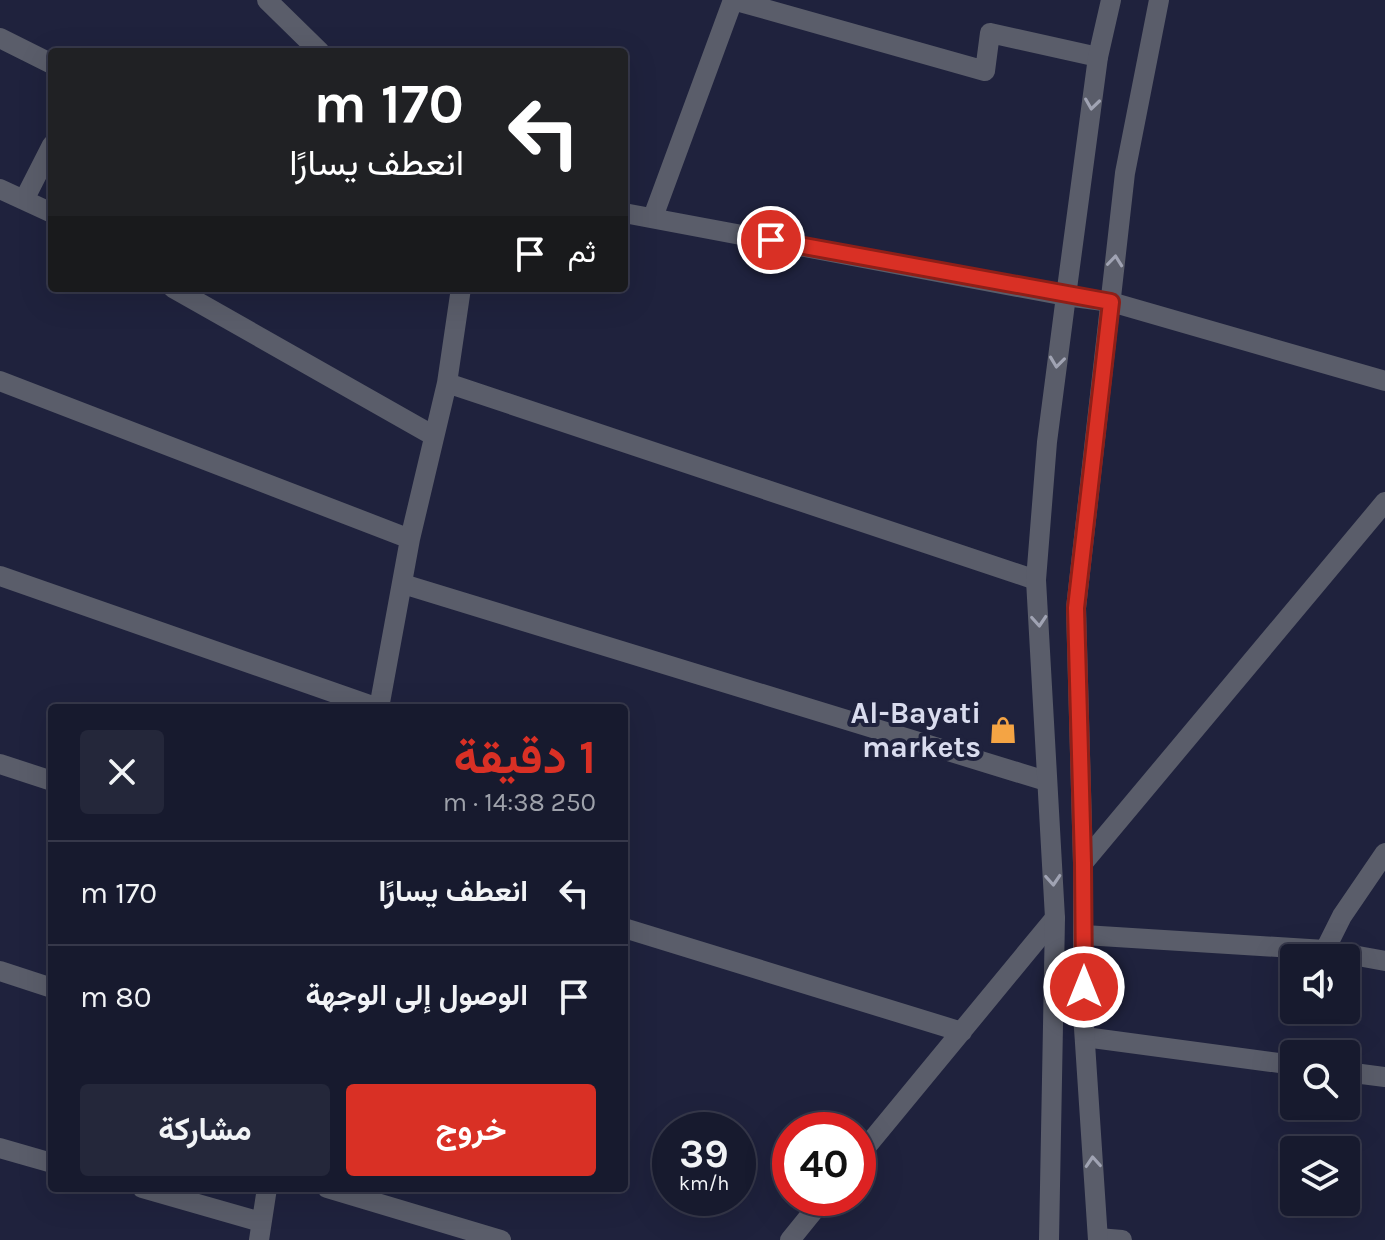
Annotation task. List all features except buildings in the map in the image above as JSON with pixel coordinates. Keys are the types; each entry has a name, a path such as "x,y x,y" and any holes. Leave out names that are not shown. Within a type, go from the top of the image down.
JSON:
{"street":[{"path":"267,0 316,48"},
{"path":"653,217 733,0 985,71 990,33 1098,57"},
{"path":"1049,1240 1055,918 1036,580 1047,442 1098,57 1111,0"},
{"path":"1122,1240 1098,1239 1085,1037 1076,608 1125,173 1159,0"},
{"path":"0,38 48,62"},
{"path":"24,200 48,153"},
{"path":"0,189 48,211"},
{"path":"628,214 1111,302 1385,381"},
{"path":"186,292 434,436"},
{"path":"379,704 410,539 447,383 460,292"},
{"path":"0,381 410,539"},
{"path":"447,383 1036,580"},
{"path":"1083,863 1385,502"},
{"path":"0,576 367,704"},
{"path":"403,584 1046,781"},
{"path":"0,764 48,780"},
{"path":"1328,944 1342,916 1385,853"},
{"path":"876,1135 1055,918"},
{"path":"628,929 962,1032"},
{"path":"1084,935 1280,947"},
{"path":"1360,956 1385,961"},
{"path":"0,971 48,987"},
{"path":"1085,1037 1280,1063"},
{"path":"1360,1074 1385,1077"},
{"path":"0,1148 48,1162"},
{"path":"153,1192 260,1231 266,1192"},
{"path":"340,1192 501,1240"},
{"path":"790,1240 809,1216"}],"place":[{"name":"Al-Bayati markets","path":"1003,730"}],"route":[{"path":"771,240 1111,302 1076,608 1084,987"}]}
